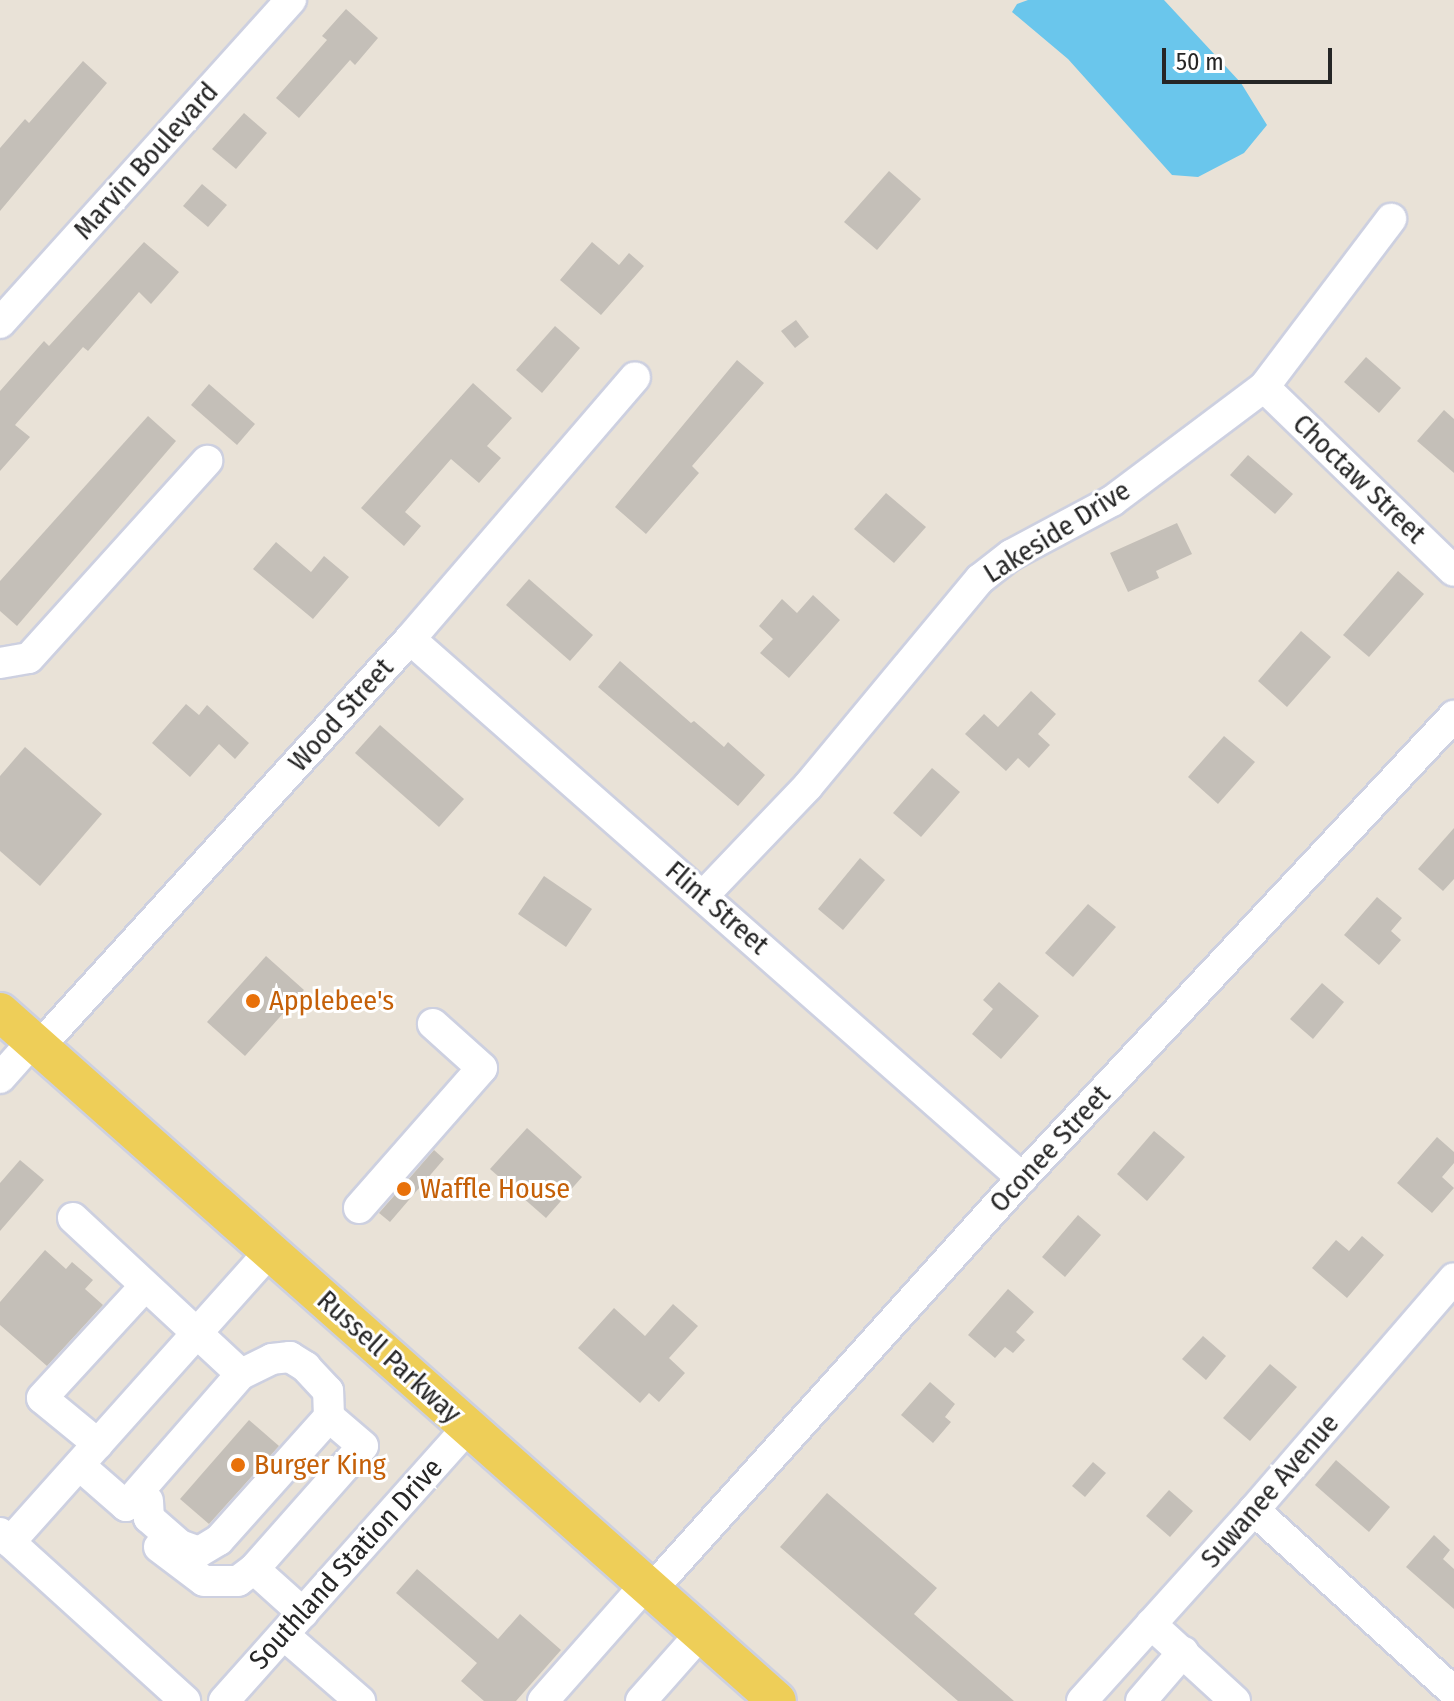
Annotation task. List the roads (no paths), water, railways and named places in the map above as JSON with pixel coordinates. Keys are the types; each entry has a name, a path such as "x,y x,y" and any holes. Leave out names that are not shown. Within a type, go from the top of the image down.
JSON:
{"main road":[{"name":"Russell Parkway","path":"0,1012 650,1585 777,1701"}],"street":[{"name":"Marvin Boulevard","path":"0,323 291,0"},
{"name":"Lakeside Drive","path":"703,896 808,786 980,579 1011,555 1112,501 1264,387 1391,219"},
{"name":"Wood Street","path":"0,1078 36,1044 410,639 635,377"},
{"name":"Choctaw Street","path":"1264,387 1454,571"},
{"path":"0,663 29,658 207,461"},
{"name":"Flint Street","path":"410,639 1022,1178"},
{"name":"Oconee Street","path":"543,1701 1022,1178 1454,716"},
{"path":"359,1208 482,1068 433,1024"},
{"path":"73,1218 241,1374"},
{"path":"185,1701 5,1538 88,1454 270,1251"},
{"name":"Suwanee Avenue","path":"1082,1701 1254,1510 1454,1278"},
{"path":"145,1286 42,1398 88,1454 138,1499 164,1509 200,1539 219,1540 329,1417 328,1391 306,1367 290,1357 272,1359 241,1374 138,1499 141,1532 204,1581 238,1581 254,1569 363,1446 329,1417"},
{"name":"Southland Station Drive","path":"224,1701 468,1427"},
{"path":"1254,1510 1454,1692"},
{"path":"254,1569 293,1624 360,1701"},
{"path":"1151,1624 1235,1701"},
{"path":"642,1701 702,1632"},
{"path":"1141,1701 1183,1652"}],"water":[{"path":"1028,0 1164,0 1241,83 1267,125 1244,153 1198,177 1172,175 1068,59 1012,12 1017,4"}],"place":[{"name":"Applebee's","path":"253,1001"},
{"name":"Waffle House","path":"404,1189"},
{"name":"Burger King","path":"238,1465"}]}
